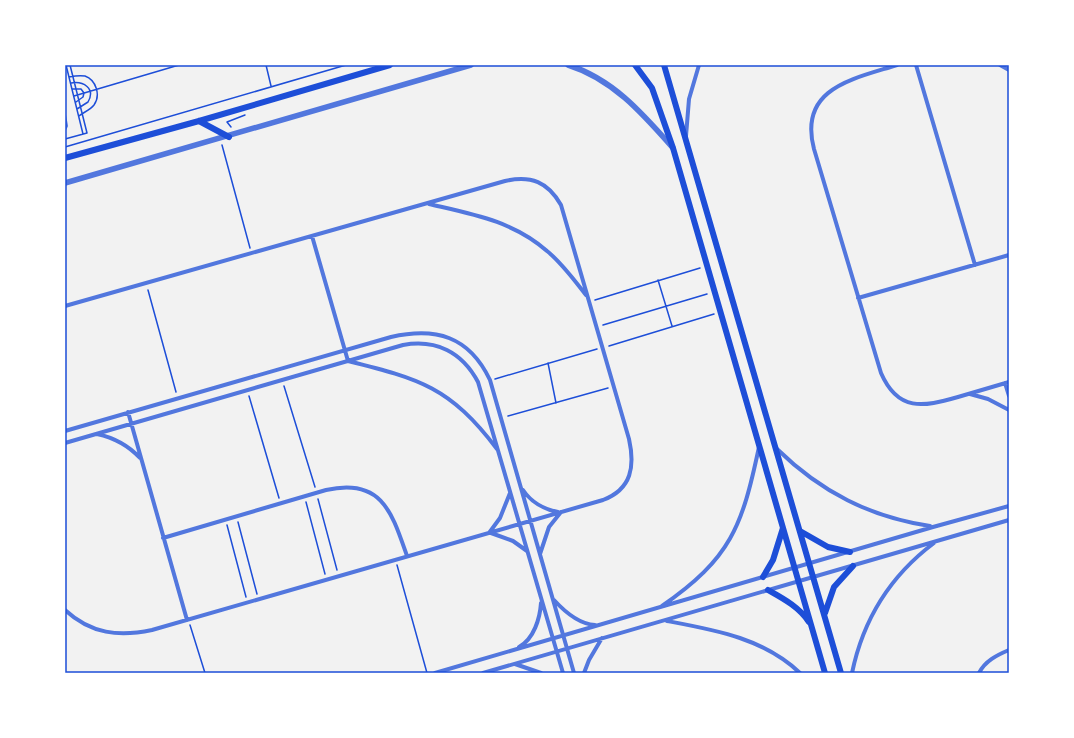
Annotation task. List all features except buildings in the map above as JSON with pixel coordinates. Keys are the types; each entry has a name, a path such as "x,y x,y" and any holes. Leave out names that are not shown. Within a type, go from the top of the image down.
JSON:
{"main road":[{"path":"65,158 199,121 390,65"},
{"path":"635,65 652,88 673,148 825,673"},
{"path":"664,65 841,673"},
{"path":"199,121 229,137"},
{"path":"763,577 773,560 783,528"},
{"path":"800,530 818,542 850,552"},
{"path":"824,615 834,588 853,566"},
{"path":"768,590 798,609 812,628"}],"street":[{"path":"65,183 229,137 471,65"},
{"path":"568,65 587,72 613,88 634,105 673,148"},
{"path":"686,142 689,99 699,65"},
{"path":"897,65 835,86 818,103 813,114 811,126 811,138 814,149 881,373 886,386 896,397 908,404 923,406 1007,382 1009,396"},
{"path":"916,65 975,265"},
{"path":"1000,65 1009,70"},
{"path":"65,306 518,178 539,182 549,188 561,206 632,452 631,473 620,491 611,497 188,620 152,630 119,634 103,632 87,626 65,610"},
{"path":"428,203 490,218 521,232 548,252 587,296"},
{"path":"312,236 348,361"},
{"path":"858,298 1009,255"},
{"path":"65,431 390,337 416,332 440,334 451,339 471,352 490,380 574,673"},
{"path":"65,443 414,343 437,345 452,352 466,362 478,382 562,673"},
{"path":"348,361 402,375 436,390 466,412 479,425 498,451"},
{"path":"968,394 988,399 1009,410"},
{"path":"128,412 163,538 188,620"},
{"path":"96,434 116,440 126,445 141,460"},
{"path":"658,608 695,581 717,559 726,546 746,505 759,445"},
{"path":"777,449 810,479 848,502 889,518 933,527"},
{"path":"520,486 533,501 551,510 561,512"},
{"path":"163,538 304,496 340,487 353,487 378,497 387,507 394,519 408,556"},
{"path":"489,533 504,510 510,493"},
{"path":"435,673 1009,506"},
{"path":"540,554 547,532 561,512"},
{"path":"483,673 1009,520"},
{"path":"489,533 506,537 527,551"},
{"path":"852,673 861,637 880,600 905,568 937,541"},
{"path":"552,598 560,607 578,620 589,625 599,625"},
{"path":"511,651 522,646 530,636 538,619 542,601"},
{"path":"664,620 717,630 740,637 767,649 800,673"},
{"path":"584,673 589,660 602,638"},
{"path":"979,673 988,661 998,654 1009,650"},
{"path":"515,664 541,673"}],"lane":[{"path":"65,115 67,126 65,130"}],"path":[{"path":"66,65 83,134"},
{"path":"65,140 87,133 70,65"},
{"path":"74,96 179,65"},
{"path":"266,65 271,87"},
{"path":"65,147 346,65"},
{"path":"69,77 79,75 90,79 97,89 98,94 93,106 79,116"},
{"path":"71,83 86,85 90,91 88,102 77,109"},
{"path":"72,89 81,89 84,93"},
{"path":"76,103 83,97 84,93"},
{"path":"221,139 252,253"},
{"path":"589,302 707,265"},
{"path":"658,280 672,326"},
{"path":"146,283 178,398"},
{"path":"596,327 715,291"},
{"path":"490,380 721,312"},
{"path":"548,364 556,403"},
{"path":"282,380 339,576"},
{"path":"501,418 614,386"},
{"path":"247,390 281,503"},
{"path":"304,496 327,580"},
{"path":"236,517 258,599"},
{"path":"226,520 247,603"},
{"path":"395,560 427,673"},
{"path":"188,620 205,673"}]}
